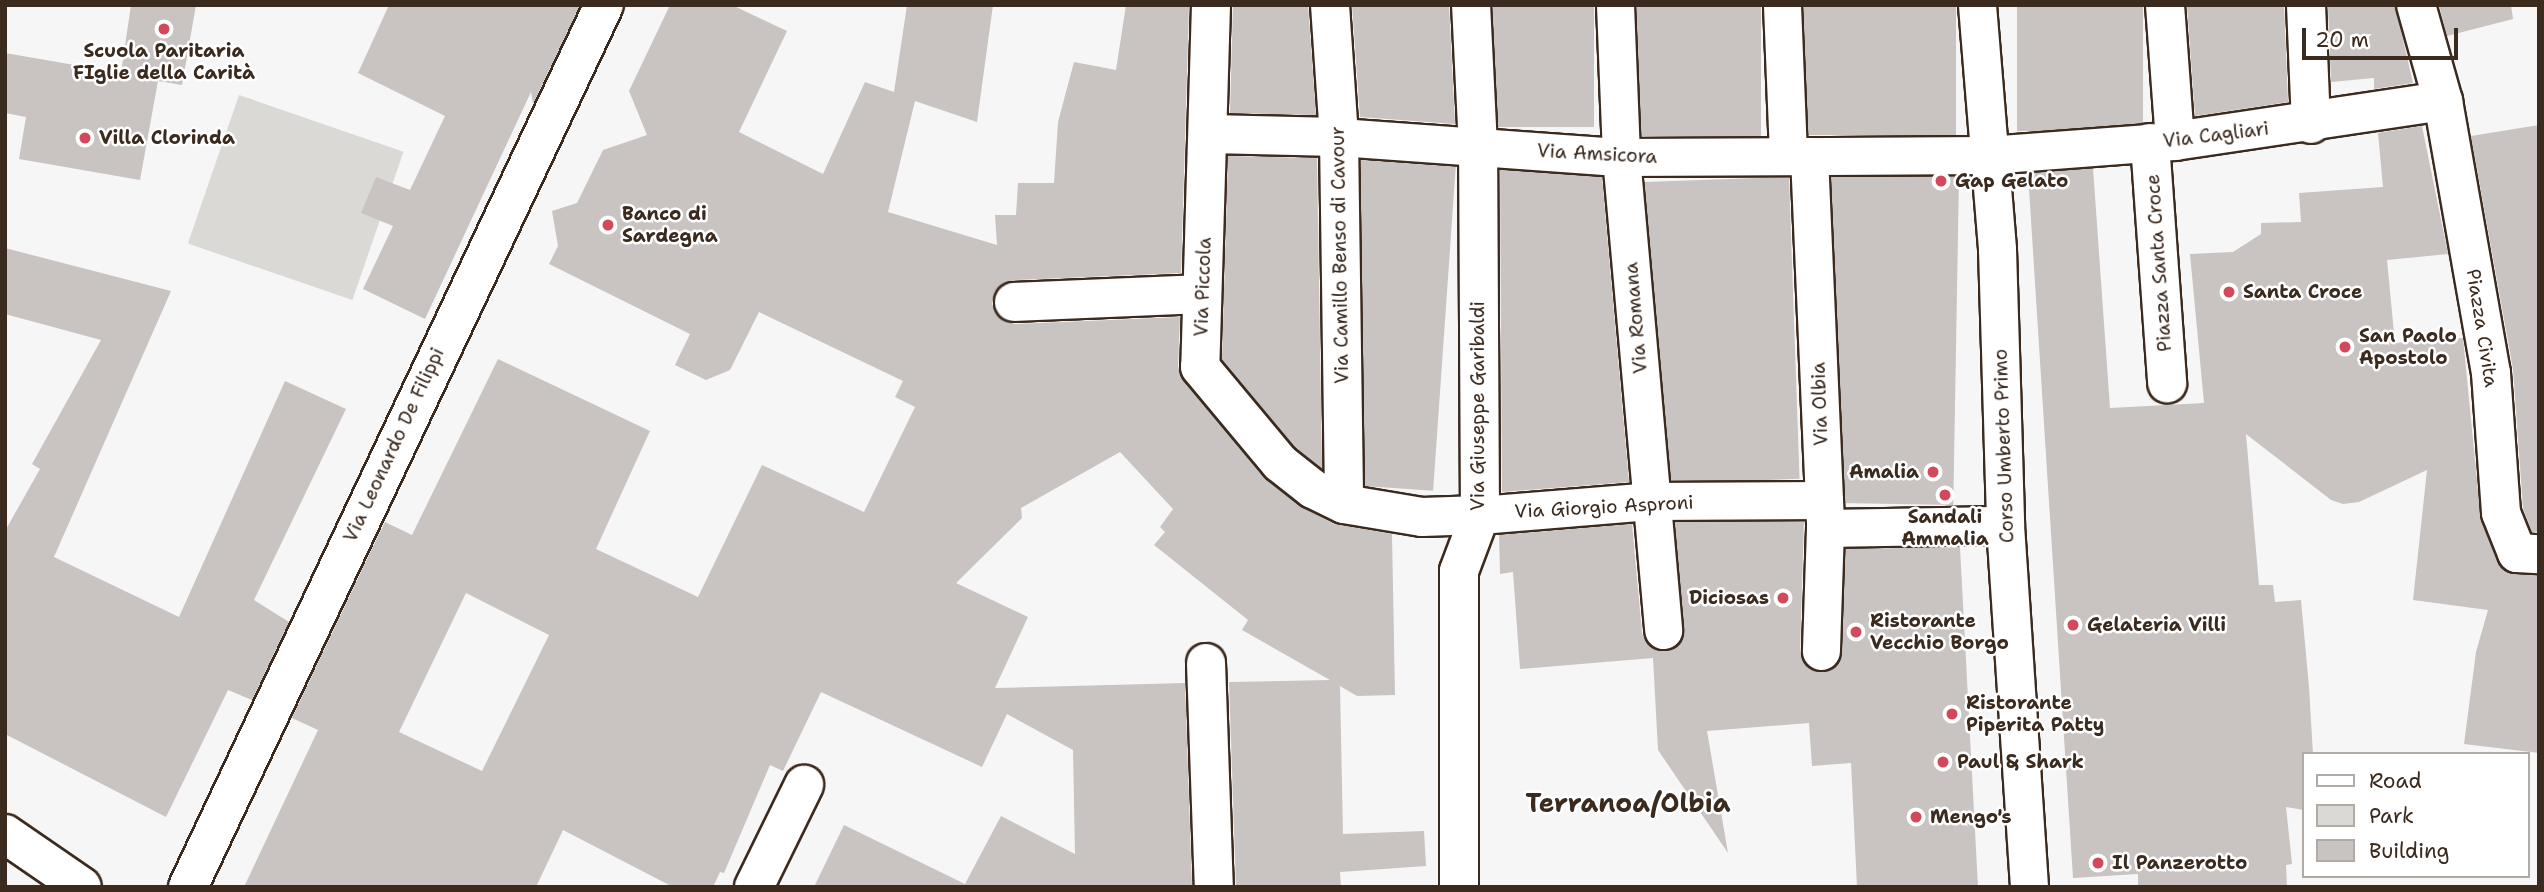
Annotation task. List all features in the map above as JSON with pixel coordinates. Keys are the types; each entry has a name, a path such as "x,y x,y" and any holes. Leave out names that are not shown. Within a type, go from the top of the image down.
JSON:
{"street":[{"name":"Via Leonardo De Filippi","path":"188,887 604,5"},
{"name":"Via Piccola","path":"1211,5 1200,367 1280,463 1313,489 1344,504"},
{"name":"Via Camillo Benso di Cavour","path":"1330,5 1339,137 1344,504"},
{"name":"Via Giuseppe Garibaldi","path":"1459,887 1459,571 1480,515 1478,147 1471,5"},
{"name":"Via Romana","path":"1615,5 1621,157 1663,630"},
{"name":"Via Olbia","path":"1782,5 1798,156 1825,514 1821,651"},
{"name":"Corso Umberto Primo","path":"1977,5 1997,249 2006,525 2029,887"},
{"name":"Piazza Santa Croce","path":"2165,5 2163,142 2167,383"},
{"path":"2306,5 2311,124"},
{"name":"Piazza Civita","path":"2416,5 2443,101 2491,373 2501,513 2528,554"},
{"name":"Via Cagliari","path":"1988,155 2163,142 2311,124 2443,101"},
{"name":"Via Amsicora","path":"1208,134 1339,137 1621,157 1988,155"},
{"path":"1014,302 1202,294"},
{"name":"Via Giorgio Asproni","path":"1344,504 1422,517 1652,501 2006,525"},
{"path":"1206,663 1214,887"},
{"path":"754,887 804,785"},
{"path":"5,834 82,887"}],"green space":[{"path":"239,95 404,152 352,300 188,243"}],"building":[{"name":"Villa Clorinda","path":"131,5 196,5 182,85 158,81 140,180 19,159 26,117 5,113 5,53 121,73"},
{"path":"389,5 580,5 533,104 531,92 425,319 363,289 393,226 361,213 376,177 410,190 445,116 358,73"},
{"path":"670,5 732,5 787,31 739,132 823,174 865,82 894,92 907,5 993,5 977,122 915,101 888,212 997,245 995,215 1016,215 1018,183 1054,183 1058,122 1074,62 1116,70 1126,5 1189,5 1181,273 1013,280 995,291 992,304 1003,321 1015,324 1180,317 1178,366 1183,380 1263,477 1300,506 1334,524 1392,534 1395,695 1357,696 1340,686 1343,834 1424,831 1426,866 1340,872 1341,887 1236,887 1229,682 1330,680 1242,630 1248,620 1154,545 1165,532 1160,527 1173,509 1120,452 1021,508 1022,518 956,583 1028,617 995,688 1185,683 1192,887 814,887 844,825 965,884 1001,816 1075,854 1073,750 1007,714 982,767 821,692 783,771 770,765 724,873 720,872 713,887 673,887 563,830 536,887 244,887 318,730 292,718 378,536 385,522 412,535 498,359 650,431 596,549 698,597 762,465 864,512 915,407 895,397 903,381 759,312 730,370 706,380 675,365 690,334 549,264 558,246 552,211 577,203 603,150 647,135 629,91","holes":["466,593 549,635 482,771 399,732"]},
{"path":"1233,5 1308,5 1316,115 1230,113"},
{"path":"1352,5 1449,5 1455,124 1360,117"},
{"path":"1493,5 1594,5 1594,127 1493,127"},
{"path":"1636,5 1761,5 1761,136 1636,136"},
{"path":"1803,5 1956,5 1956,135 1803,135"},
{"path":"2017,5 2143,5 2143,131 2017,131"},
{"path":"2187,5 2284,5 2288,102 2195,116"},
{"path":"2328,5 2395,5 2413,83 2374,89 2374,78 2331,82"},
{"path":"2439,5 2511,5 2513,19 2447,36"},
{"path":"2539,125 2539,532 2532,532 2523,508 2513,369 2471,136"},
{"path":"2422,126 2448,254 2387,260 2395,343 2463,338 2481,521 2504,570 2539,576 2539,753 2464,744 2476,652 2488,610 2413,600 2427,470 2359,502 2343,504 2331,500 2246,434 2259,585 2273,585 2275,602 2301,600 2309,687 2313,752 2302,752 2302,810 2286,807 2292,864 2286,865 2287,887 2138,887 2138,874 2073,878 2028,173 2093,168 2110,408 2204,403 2190,254 2233,252 2261,234 2261,223 2301,222 2299,193 2383,187 2378,133"},
{"path":"1228,156 1317,158 1322,468 1295,447 1222,359"},
{"path":"1361,160 1456,167 1433,491 1338,484"},
{"path":"1500,169 1602,177 1629,482 1502,492"},
{"path":"1831,174 1959,176 1953,505 1825,503"},
{"path":"1789,177 1800,479 1655,484 1644,182"},
{"path":"5,248 171,291 54,557 179,617 285,381 346,409 254,600 289,622 252,700 228,690 166,817 5,734 5,531 40,469 32,464 101,340 5,314"},
{"path":"1804,521 1800,651 1809,668 1820,672 1831,669 1842,652 1845,549 1960,547 1978,887 1857,887 1851,763 1812,766 1809,723 1707,731 1728,853 1658,750 1653,658 1520,669 1513,572 1500,574 1499,535 1632,524 1642,633 1646,643 1664,651 1676,647 1684,629 1674,522"}],"place":[{"name":"Scuola Paritaria FIglie della Carità","path":"164,29"},
{"name":"Villa Clorinda","path":"85,138"},
{"name":"Gap Gelato","path":"1941,181"},
{"name":"Banco di Sardegna","path":"608,225"},
{"name":"Santa Croce","path":"2229,292"},
{"name":"San Paolo Apostolo","path":"2345,347"},
{"name":"Amalia","path":"1933,472"},
{"name":"Sandali Ammalia","path":"1945,495"},
{"name":"Diciosas","path":"1783,598"},
{"name":"Gelateria Villi","path":"2073,625"},
{"name":"Ristorante Vecchio Borgo","path":"1856,632"},
{"name":"Ristorante Piperita Patty","path":"1952,714"},
{"name":"Paul & Shark","path":"1943,762"},
{"name":"Mengo's","path":"1916,817"},
{"name":"Il Panzerotto","path":"2098,863"}],"district":[{"name":"Terranoa/Olbia","path":"1628,803"}]}
